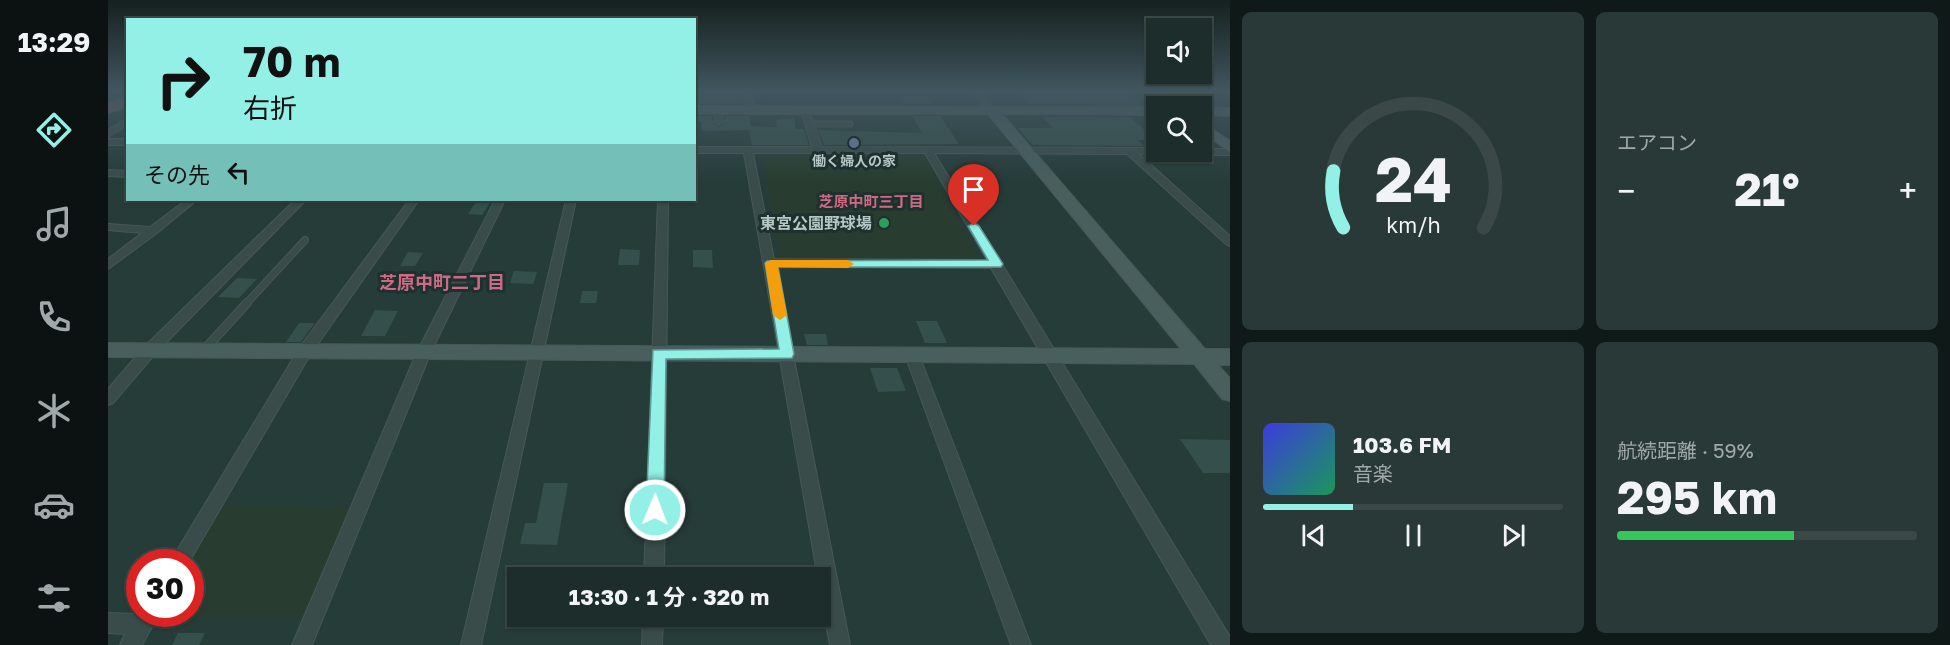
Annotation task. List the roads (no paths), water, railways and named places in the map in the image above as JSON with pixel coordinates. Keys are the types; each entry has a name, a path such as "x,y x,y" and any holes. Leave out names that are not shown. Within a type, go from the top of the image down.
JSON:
{"street":[{"path":"808,120 818,151"},
{"path":"1000,120 1197,357 1230,393"},
{"path":"108,136 126,123"},
{"path":"1212,135 1230,150"},
{"path":"108,136 126,141"},
{"path":"696,150 1146,152"},
{"path":"748,150 771,263 840,645"},
{"path":"1212,151 1230,150"},
{"path":"928,151 1223,645"},
{"path":"1131,151 1230,242"},
{"path":"108,174 126,174"},
{"path":"108,265 191,201"},
{"path":"108,399 150,350 300,201"},
{"path":"187,549 305,351 413,201"},
{"path":"302,645 424,352 500,201"},
{"path":"471,645 571,201"},
{"path":"654,567 663,201"},
{"path":"108,227 153,231"},
{"path":"771,263 997,264"},
{"path":"108,350 1230,357"},
{"path":"912,355 1021,645"},
{"path":"108,623 126,621"},
{"path":"130,645 141,627"},
{"path":"652,645 653,627"}],"lane":[{"path":"809,124 850,124"},
{"path":"203,351 305,240"}],"place":[{"name":"働く婦人の家","path":"854,143"},
{"name":"東宮公園野球場","path":"884,223"}],"district":[{"name":"芝原中町三丁目","path":"871,202"},
{"name":"芝原中町二丁目","path":"442,283"}]}
